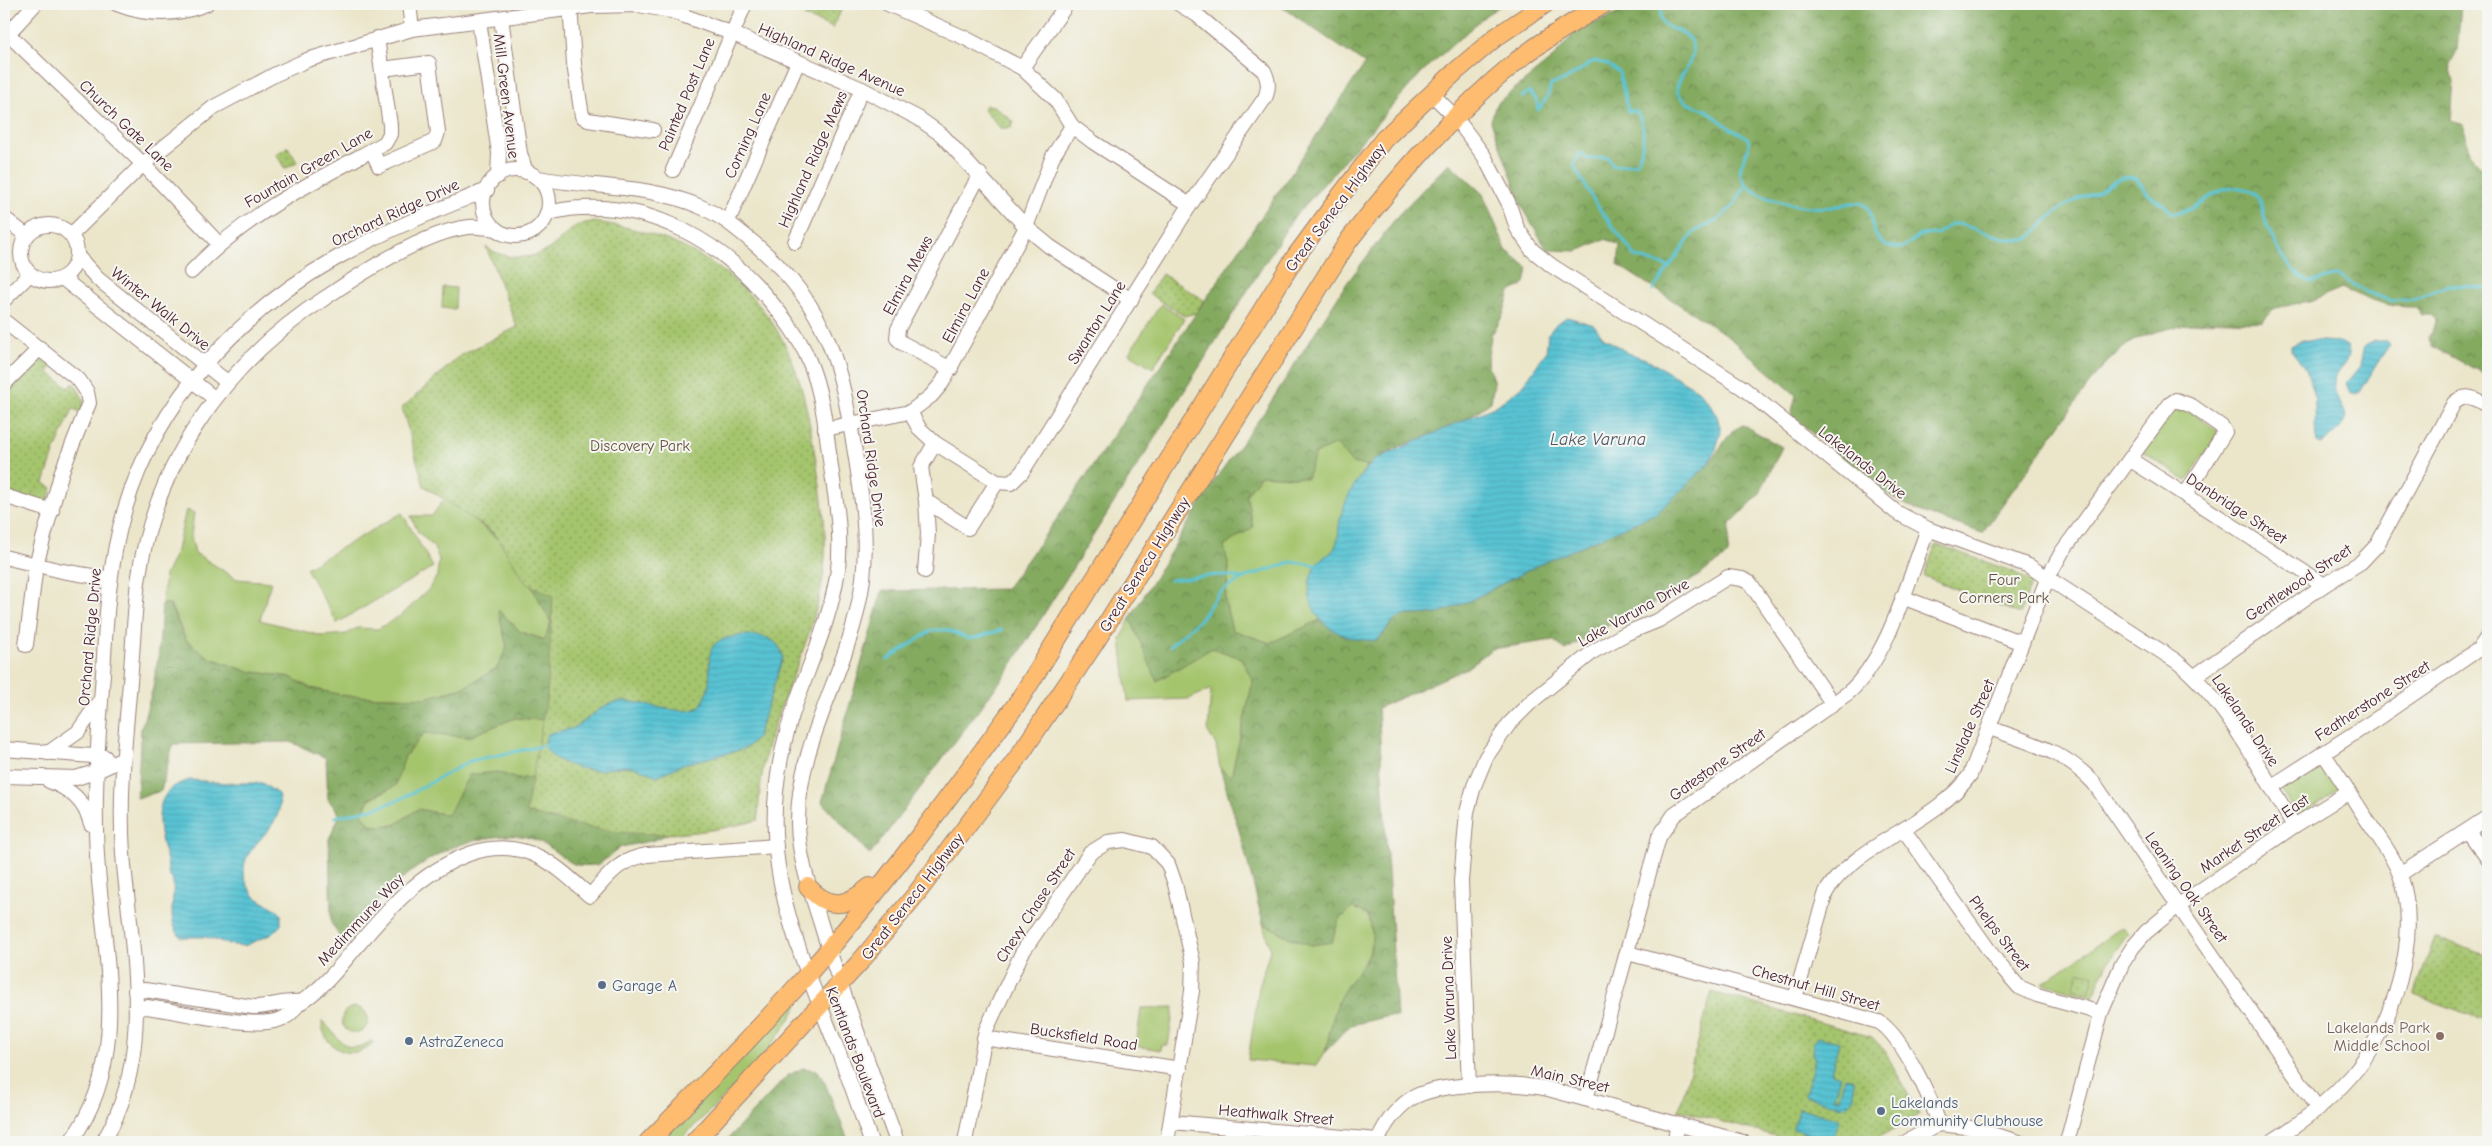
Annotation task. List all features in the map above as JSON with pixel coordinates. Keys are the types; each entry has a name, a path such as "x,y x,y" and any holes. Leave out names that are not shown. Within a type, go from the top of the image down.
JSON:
{"main road":[{"name":"Great Seneca Highway","path":"648,1142 720,1070 829,948 910,848 1018,702 1296,256 1384,140 1496,37 1545,4"},
{"name":"Great Seneca Highway","path":"694,1142 795,1035 819,1005 860,962 917,893 1017,760 1092,647 1349,240 1392,185 1455,117 1518,60 1547,39 1604,4"},
{"path":"808,887 817,897 829,902 853,901 910,848"}],"street":[{"path":"6,36 35,4"},
{"path":"117,4 161,14 178,12 206,4"},
{"path":"409,4 412,29"},
{"name":"Highland Ridge Avenue","path":"71,235 143,164 214,108 245,90 307,60 412,29 502,18 570,6 613,4 648,6 671,11 731,33 862,89 918,118 942,135 980,174 1026,227 1049,246 1131,300"},
{"name":"Painted Post Lane","path":"674,170 745,4"},
{"path":"888,4 986,48 1022,68 1055,99 1072,126 1093,142 1190,204"},
{"path":"1022,68 1066,4"},
{"name":"Swanton Lane","path":"997,482 1011,482 1022,472 1190,204 1268,90 1268,80 1264,71 1197,15 1179,4"},
{"path":"570,6 574,64 582,116 588,120 653,130"},
{"name":"Mill Green Avenue","path":"502,18 520,153 532,175"},
{"name":"Mill Green Avenue","path":"479,21 499,153 498,176"},
{"name":"Church Gate Lane","path":"6,36 143,164 219,244"},
{"name":"Fountain Green Lane","path":"191,272 219,244 279,200 385,143 390,134 377,38"},
{"name":"Corning Lane","path":"728,221 798,62"},
{"path":"372,150 379,166 434,141 438,132 429,63 382,68"},
{"name":"Highland Ridge Mews","path":"795,242 862,89"},
{"name":"Lakelands Drive","path":"1432,94 1455,117 1484,156 1508,202 1517,228 1532,250 1552,266 1743,388 1883,504 1928,528 2029,566 2048,576 2195,676 2216,702 2294,826"},
{"name":"Elmira Lane","path":"826,429 910,412 930,396 951,370 1026,227 1052,156 1072,126"},
{"path":"103,1142 118,1114 129,1084 136,1040 135,991 121,820 123,759 138,580 148,536 161,493 181,450 214,398 260,348 298,315 363,272 438,235 470,226 496,229 515,236 530,233 537,228 547,213 549,200 545,187 532,175 511,171 498,176 489,184 484,199 484,210 487,218 496,229"},
{"name":"Elmira Mews","path":"951,370 902,343 897,338 898,329 980,174"},
{"name":"Orchard Ridge Drive","path":"532,175 577,184 650,190 701,207 728,221 775,261 807,301 828,336 841,374 866,526 864,571 852,631 812,739 800,787 798,826 801,858 808,887 839,983"},
{"name":"Orchard Ridge Drive","path":"70,1142 86,1118 100,1086 108,1047 108,978 95,838 95,772 110,579 125,509 135,481 161,426 192,381 237,330 271,302 334,259 382,234 487,190"},
{"path":"547,213 580,208 633,213 667,222 710,244 748,274 786,318 809,360 820,394 826,429 837,507 839,565 826,624 792,714 779,766 775,803 776,846 786,900 807,974"},
{"path":"4,218 27,236"},
{"path":"50,225 64,229 71,235 75,243 77,256 74,267 62,278 43,281 30,274 21,259 21,248 27,236 35,228 50,225"},
{"name":"Winter Walk Drive","path":"77,256 98,280 227,382"},
{"path":"4,300 30,274"},
{"path":"62,278 214,398"},
{"path":"4,321 79,380 87,392 89,403 62,471 36,565 26,645"},
{"path":"4,384 40,348"},
{"name":"Gentlewood Street","path":"2195,676 2324,585 2361,562 2377,545 2454,403 2462,397 2470,396 2488,406"},
{"name":"Linslade Street","path":"1794,998 1826,892 1832,882 1856,861 1904,830 1963,785 1970,775 1990,728 2048,576 2062,552 2131,460 2164,412 2176,400 2182,401 2200,411 2222,427 2225,432 2185,496"},
{"path":"910,412 919,428 935,443 997,482 968,528 926,500"},
{"path":"925,571 928,534 926,500 921,467 935,443"},
{"name":"Danbridge Street","path":"2131,460 2324,585"},
{"path":"4,496 52,510"},
{"name":"Gatestone Street","path":"1586,1099 1659,837 1674,816 1832,703 1865,677 1884,643 1928,528"},
{"path":"4,557 110,579"},
{"name":"Lake Varuna Drive","path":"1469,1086 1460,881 1462,844 1467,812 1479,774 1492,748 1509,724 1532,701 1594,651 1627,633 1659,620 1728,576 1742,578 1750,583 1832,703"},
{"path":"1902,597 2022,643"},
{"name":"Featherstone Street","path":"2271,787 2479,649 2488,636"},
{"path":"48,753 78,732 88,721 101,698"},
{"name":"Leaning Oak Street","path":"1990,728 2058,753 2080,768 2094,783 2318,1109"},
{"path":"4,749 123,759"},
{"path":"2271,1142 2318,1109 2350,1077 2367,1053 2393,1002 2404,960 2409,918 2400,874 2324,753"},
{"path":"4,776 76,778 95,772 123,759"},
{"path":"41,778 63,787 80,799 86,808 95,838"},
{"name":"Market Street East","path":"2067,1142 2101,1013 2122,964 2133,947 2146,932 2179,905 2294,826 2349,792"},
{"path":"2400,874 2488,817"},
{"name":"Phelps Street","path":"1904,830 1998,963 2019,987 2038,995 2101,1013"},
{"path":"2468,831 2488,859"},
{"name":"Chevy Chase Street","path":"965,1142 984,1038 992,1014 1022,953 1084,860 1094,849 1108,842 1134,840 1152,847 1168,864 1176,884 1192,955 1194,977 1167,1142"},
{"name":"Medimmune Way","path":"136,1008 147,1007 265,1023 293,1013 301,1002 326,982 410,888 447,864 475,852 502,848 514,849 539,856 590,896 616,867 630,858 647,855 776,846"},
{"name":"Chestnut Hill Street","path":"1628,953 1869,1019 1888,1028 1898,1040 1934,1108 1939,1124"},
{"name":"Kentlands Boulevard","path":"807,974 843,1062 871,1142"},
{"name":"Kentlands Boulevard","path":"839,983 897,1142"},
{"path":"135,991 146,990 254,1006 289,1001 301,1002"},
{"name":"Bucksfield Road","path":"984,1038 1180,1069"},
{"name":"Main Street","path":"1378,1141 1389,1121 1410,1099 1436,1090 1469,1086 1529,1084 1678,1126 1743,1142"},
{"name":"Heathwalk Street","path":"1171,1122 1378,1141"},
{"path":"1906,1142 1939,1124 1967,1127 2019,1142"},
{"path":"1674,1142 1678,1126"}],"green space":[{"path":"809,4 844,4 833,28 804,16"},
{"path":"1278,4 1503,4 1486,15 1422,72 1292,220 1008,671 870,855 822,802 882,591 1006,589 1056,520 1365,64"},
{"path":"1640,4 2461,4 2457,51 2450,64 2454,81 2451,121 2464,125 2469,153 2488,174 2488,376 2432,346 2428,338 2437,320 2432,315 2422,315 2416,307 2395,306 2378,302 2342,288 2313,300 2275,308 2263,321 2217,321 2188,325 2150,334 2129,344 2097,373 1982,533 1917,510 1899,501 1866,479 1791,415 1796,395 1725,334 1618,265 1620,245 1605,239 1578,251 1547,250 1522,206 1491,121 1496,104 1553,58 1576,31"},
{"path":"986,105 994,106 1014,122 1011,128 1000,128 984,109"},
{"path":"288,147 297,162 285,169 276,154"},
{"path":"1449,163 1483,194 1506,250 1528,268 1525,284 1510,292 1503,315 1491,336 1487,362 1494,383 1491,402 1460,423 1388,452 1368,466 1352,463 1336,444 1315,454 1307,478 1261,475 1246,495 1253,527 1224,546 1229,568 1225,601 1232,630 1270,643 1320,620 1344,636 1378,640 1395,619 1407,615 1437,614 1471,600 1536,566 1707,466 1732,431 1743,425 1782,447 1759,495 1730,524 1728,555 1665,599 1631,613 1565,650 1553,640 1492,649 1467,668 1378,708 1397,1017 1389,1016 1351,1025 1325,1052 1338,1002 1369,953 1372,943 1372,930 1368,915 1353,907 1338,922 1332,942 1311,945 1290,938 1263,923 1243,844 1220,768 1231,777 1253,681 1241,658 1212,648 1157,681 1130,618 1216,478 1265,411 1344,287 1399,214"},
{"name":"Discovery Park","path":"593,222 624,227 684,247 736,281 758,303 776,329 791,358 800,383 819,477 825,540 824,572 811,626 767,748 761,779 758,820 697,832 641,834 586,827 526,812 547,695 553,596 526,583 495,534 424,486 402,408 461,355 517,327 486,247 494,252 511,257 538,254 554,245 580,224"},
{"path":"1162,274 1204,300 1196,313 1184,316 1149,294"},
{"path":"443,287 456,288 455,309 442,308"},
{"path":"1161,304 1184,319 1153,368 1129,353"},
{"path":"39,357 52,366 48,372 68,388 74,383 84,400 81,412 73,409 55,450 44,483 52,488 48,501 44,503 4,492 4,392"},
{"path":"563,400 547,720 515,718 468,737 424,733 405,756 395,786 369,799 362,814 372,826 395,825 418,809 448,815 469,775 497,772 517,779 548,775 690,823 655,840 621,847 598,865 575,864 542,843 525,837 488,838 465,843 444,851 424,862 406,876 373,906 342,940 331,923 329,839 340,815 328,799 326,758 291,742 173,744 161,791 137,798 141,729 153,688 159,651 162,604 169,604 186,640 210,658 247,671 290,677 310,688 347,696 426,698 463,688 497,668 507,647 498,610 521,632 545,640 551,622 512,551 445,495"},
{"path":"2181,405 2217,430 2217,434 2187,481 2142,452 2170,411"},
{"path":"1336,444 1352,463 1368,466 1363,471 1335,548 1316,565 1320,620 1270,643 1232,630 1225,601 1229,568 1223,546 1253,527 1246,495 1261,475 1307,478 1315,454"},
{"path":"449,498 512,551 551,622 545,640 521,632 499,611 507,647 497,668 463,688 426,698 347,696 310,688 290,677 247,671 210,658 186,640 170,604 162,604 165,575 177,550 186,510 194,513 191,536 195,553 237,579 271,582 260,620 322,636 347,634 357,628 378,629 403,614 428,590 437,576 439,559 433,546 418,532 411,516 432,516 441,503"},
{"path":"402,513 433,567 337,623 306,568"},
{"name":"Four Corners Park","path":"1936,544 2014,572 2032,582 2020,614 1924,576"},
{"path":"1130,618 1158,680 1212,648 1241,658 1253,681 1231,778 1220,768 1216,745 1208,732 1211,689 1189,699 1128,701 1121,639"},
{"path":"515,718 547,720 548,775 517,779 497,772 448,815 418,809 395,825 371,826 362,814 369,799 395,786 405,756 424,733 468,737"},
{"path":"2320,763 2324,764 2339,786 2338,789 2302,815 2296,813 2282,793 2283,788"},
{"path":"1353,907 1368,915 1374,933 1368,957 1339,1001 1325,1052 1316,1066 1248,1060 1259,987 1270,950 1263,923 1290,938 1311,945 1332,942 1338,922"},
{"path":"2122,927 2128,933 2108,962 2092,997 2043,983"},
{"path":"2435,937 2488,956 2488,1021 2414,995"},
{"path":"2079,971 2094,976 2089,993 2073,988"},
{"path":"1712,992 1872,1037 1885,1051 1919,1115 1871,1142 1797,1142 1679,1110"},
{"path":"795,999 798,1005 786,1024 773,1043 743,1078 678,1142 657,1142"},
{"path":"355,1007 364,1011 368,1020 364,1029 355,1033 346,1029 342,1020 346,1011"},
{"path":"1174,1007 1168,1045 1162,1045 1161,1050 1136,1046 1141,1008"},
{"path":"322,1021 342,1043 348,1046 362,1046 371,1041 374,1043 366,1049 357,1052 340,1050 327,1039 323,1031"},
{"path":"803,1068 816,1070 822,1076 849,1142 725,1142 787,1076"}],"water":[{"name":"Lake Varuna","path":"1567,317 1594,325 1603,337 1628,353 1646,359 1698,390 1717,416 1721,431 1716,449 1707,466 1657,513 1536,566 1471,600 1437,614 1407,615 1395,619 1378,640 1362,640 1347,636 1323,622 1315,611 1310,598 1310,584 1316,564 1331,553 1335,547 1342,511 1358,479 1376,459 1496,406 1522,387 1546,352 1548,334 1557,323"},
{"path":"2302,340 2340,342 2347,346 2346,361 2334,382 2336,395 2346,416 2336,432 2320,444 2316,438 2315,399 2311,383 2305,369 2291,350 2291,346"},
{"path":"2374,341 2386,341 2389,345 2360,392 2355,395 2350,393 2346,383 2360,366 2364,346"},
{"path":"747,635 770,639 778,646 783,657 757,738 744,749 684,764 657,776 631,767 598,770 576,767 558,760 547,749 545,742 548,734 574,728 604,707 616,702 631,702 683,711 698,708 706,696 709,684 710,654 713,647 719,641 730,637"},
{"path":"191,780 262,783 278,794 279,808 275,820 249,853 244,865 245,878 253,894 281,914 281,925 272,934 244,946 228,944 206,937 181,937 176,931 172,918 173,882 168,873 167,860 163,848 159,824 160,812 162,801 168,792 178,785"},
{"path":"1818,1037 1839,1042 1831,1073 1840,1076 1834,1098 1839,1099 1844,1077 1854,1080 1854,1097 1846,1107 1805,1096 1815,1057 1812,1055 1813,1044"},
{"path":"1799,1108 1839,1119 1833,1140 1793,1129"}],"waterway":[{"path":"1663,4 1660,14 1661,21 1664,25 1687,36 1693,49 1690,62 1680,79 1677,92 1687,103 1706,110 1731,129 1747,137 1749,142 1742,163 1741,174 1743,180 1750,188 1771,199 1810,207 1832,207 1852,203 1863,204 1869,209 1876,236 1886,246 1903,248 1920,235 1937,234 1951,224 1958,224 2014,240 2029,239 2051,217 2069,203 2095,192 2115,180 2129,177 2136,178 2149,195 2163,204 2172,213 2191,209 2227,189 2237,188 2253,192 2261,203 2265,220 2277,246 2290,266 2305,279 2315,281 2338,275 2366,292 2393,301 2416,299 2448,285 2488,288"},
{"path":"1522,97 1529,92 1536,99 1538,110 1547,98 1551,85 1565,80 1594,61 1607,64 1619,72 1628,111 1636,111 1642,123 1643,143 1637,163 1613,166 1608,157 1588,159 1580,153 1574,166 1596,204 1636,257 1670,267"},
{"path":"1653,290 1694,232 1718,220 1734,205 1746,185"},
{"path":"1170,580 1218,575 1243,578 1292,562 1316,565"},
{"path":"1170,646 1200,619 1219,593 1243,578"},
{"path":"887,660 932,630 947,630 970,639 1002,630"},
{"path":"335,817 372,809 399,800 470,761 547,745"}],"place":[{"name":"Garage A","path":"602,985"},
{"name":"Lakelands Park Middle School","path":"2440,1036"},
{"name":"AstraZeneca","path":"409,1041"},
{"name":"Lakelands Community Clubhouse","path":"1881,1111"}]}
